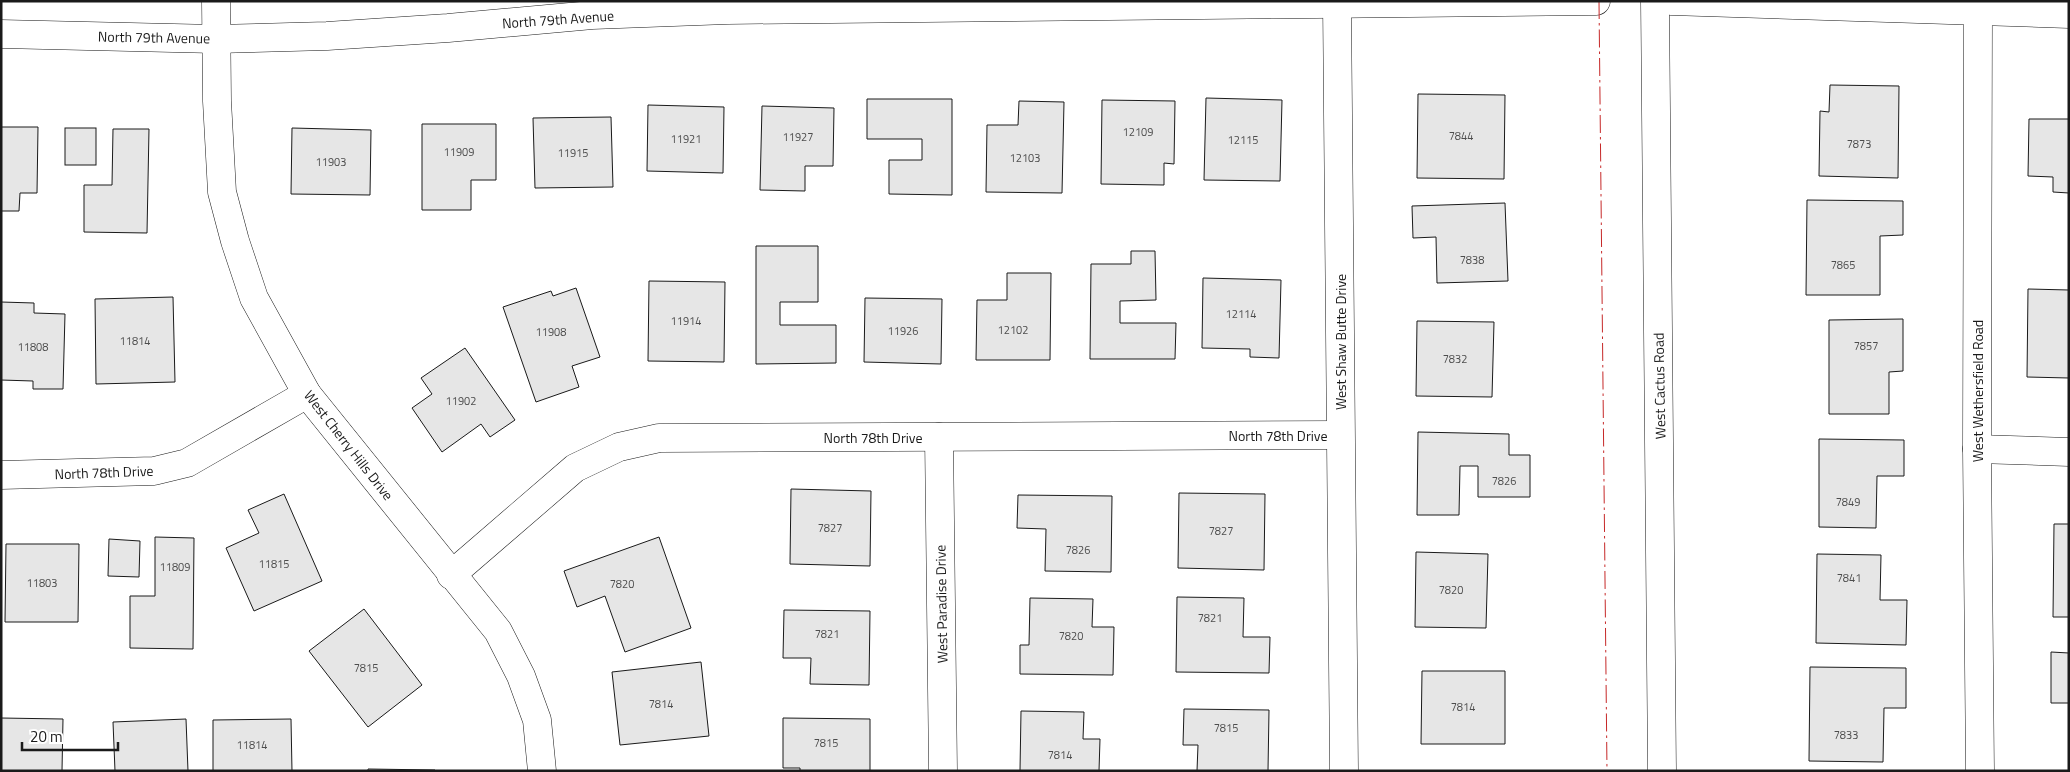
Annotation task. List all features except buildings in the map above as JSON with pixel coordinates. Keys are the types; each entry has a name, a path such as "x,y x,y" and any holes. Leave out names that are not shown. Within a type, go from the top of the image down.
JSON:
{"street":[{"name":"West Cherry Hills Drive","path":"216,1 217,101 222,192 254,298 307,394 498,631 521,676 537,720 542,771"},
{"name":"North 79th Avenue","path":"1,34 216,39 336,35 448,28 592,15 670,12 1596,1"},
{"name":"West Cactus Road","path":"1656,1 1662,771"},
{"path":"1671,1 2069,14"},
{"name":"West Shaw Butte Drive","path":"1337,3 1344,771"},
{"name":"West Wethersfield Road","path":"1978,12 1976,449 1980,771"},
{"name":"North 78th Drive","path":"1,475 154,471 187,463 307,394"},
{"name":"North 78th Drive","path":"452,575 552,486 575,468 619,447 659,438 1340,435"},
{"name":"West Paradise Drive","path":"939,436 943,771"},
{"path":"1976,449 2069,452"}],"power":[{"path":"1599,1 1607,771"}]}
